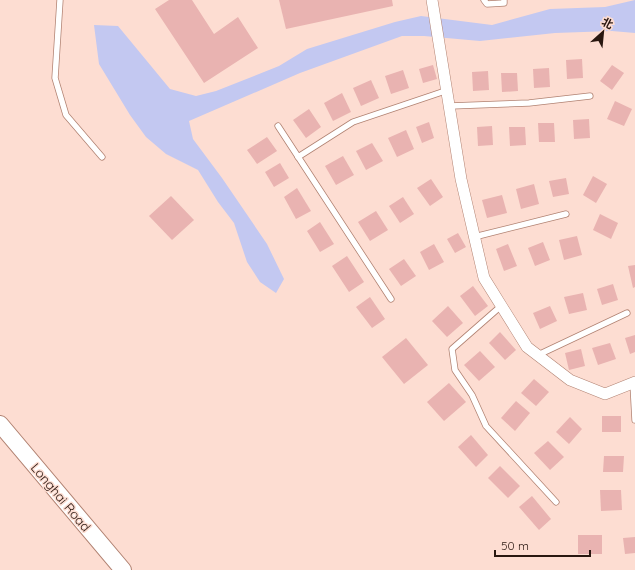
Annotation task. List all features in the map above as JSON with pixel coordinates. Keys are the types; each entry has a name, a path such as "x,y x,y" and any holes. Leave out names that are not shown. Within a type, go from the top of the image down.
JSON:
{"street":[{"path":"432,0 444,62 461,179 484,278 527,347 570,380 605,394 634,383"},
{"name":"Longhai Road","path":"0,424 123,570"}],"lane":[{"path":"60,0 55,78 66,115 102,157"},
{"path":"484,0 487,4 504,3 504,0"},
{"path":"298,157 353,122 448,90"},
{"path":"450,106 529,103 590,96"},
{"path":"278,126 391,299"},
{"path":"474,237 566,214"},
{"path":"502,306 452,348 455,370 472,395 486,426 556,502"},
{"path":"538,356 627,313"},
{"path":"634,383 635,420"}],"water":[{"path":"635,0 635,33 612,31 555,33 480,41 424,36 402,36 300,73 189,121 193,139 222,178 267,244 284,279 276,293 260,282 247,262 234,223 218,202 198,170 166,154 146,137 130,115 99,64 94,25 118,26 170,89 196,96 216,91 279,66 307,49 395,22 421,16 492,25 550,9 605,7"}],"building":[{"path":"169,0 192,0 214,34 238,17 258,48 204,83 155,9"},
{"path":"279,0 392,0 393,6 286,29"},
{"path":"582,59 583,78 567,79 566,60"},
{"path":"433,65 437,79 423,83 419,69"},
{"path":"612,65 624,73 612,90 600,81"},
{"path":"549,68 550,87 534,88 533,69"},
{"path":"403,70 409,88 391,94 385,76"},
{"path":"488,71 489,90 473,91 472,72"},
{"path":"501,73 517,73 518,91 502,92"},
{"path":"371,80 379,98 361,106 353,88"},
{"path":"342,93 351,112 333,121 324,103"},
{"path":"615,101 632,109 624,126 607,119"},
{"path":"309,109 321,127 306,138 293,120"},
{"path":"589,119 590,138 574,139 573,120"},
{"path":"429,122 434,138 422,143 416,127"},
{"path":"538,123 554,123 555,142 539,142"},
{"path":"492,126 493,145 478,146 477,127"},
{"path":"509,127 525,127 526,145 510,146"},
{"path":"406,130 414,149 397,157 388,138"},
{"path":"267,137 277,151 257,164 247,150"},
{"path":"372,143 383,161 366,170 356,151"},
{"path":"343,156 354,175 336,185 325,166"},
{"path":"280,163 289,178 274,187 265,172"},
{"path":"593,176 607,184 596,203 583,195"},
{"path":"566,178 569,194 553,197 549,181"},
{"path":"431,179 443,197 430,206 417,188"},
{"path":"534,184 539,204 521,209 516,189"},
{"path":"297,188 311,211 296,219 284,197"},
{"path":"502,195 507,213 487,218 482,200"},
{"path":"171,196 194,220 172,240 149,216"},
{"path":"403,197 414,214 400,223 389,206"},
{"path":"376,211 388,230 370,241 358,222"},
{"path":"600,214 618,223 611,239 593,230"},
{"path":"320,222 334,244 320,252 307,231"},
{"path":"458,233 466,247 455,253 447,239"},
{"path":"577,236 582,255 564,260 559,240"},
{"path":"543,242 550,260 535,266 528,248"},
{"path":"434,244 444,262 429,270 420,252"},
{"path":"508,244 517,266 504,271 496,249"},
{"path":"347,256 364,282 349,292 332,266"},
{"path":"404,259 416,276 401,286 389,269"},
{"path":"635,265 635,287 633,288 628,266"},
{"path":"613,284 618,300 602,305 597,289"},
{"path":"473,286 488,306 475,316 460,296"},
{"path":"583,293 587,310 569,314 564,297"},
{"path":"370,297 385,319 372,328 356,307"},
{"path":"448,306 463,323 447,337 432,321"},
{"path":"550,306 557,321 540,329 533,313"},
{"path":"500,332 516,350 505,360 489,343"},
{"path":"635,335 635,352 630,354 625,338"},
{"path":"406,338 428,365 404,384 382,357"},
{"path":"610,343 616,359 598,365 592,348"},
{"path":"581,349 585,366 569,370 565,353"},
{"path":"480,351 495,367 479,381 464,365"},
{"path":"534,379 549,392 536,406 521,393"},
{"path":"449,383 466,402 444,421 427,402"},
{"path":"516,401 530,413 515,431 501,418"},
{"path":"602,416 621,416 621,432 602,432"},
{"path":"570,417 582,429 569,444 556,432"},
{"path":"471,435 488,455 476,467 458,447"},
{"path":"548,441 564,457 550,470 534,453"},
{"path":"604,456 624,456 623,472 603,472"},
{"path":"500,466 520,486 508,498 488,478"},
{"path":"600,490 621,490 622,510 601,511"},
{"path":"532,496 551,519 539,530 519,507"},
{"path":"578,535 602,535 602,554 578,554"},
{"path":"635,537 635,553 625,554 623,538"}]}
